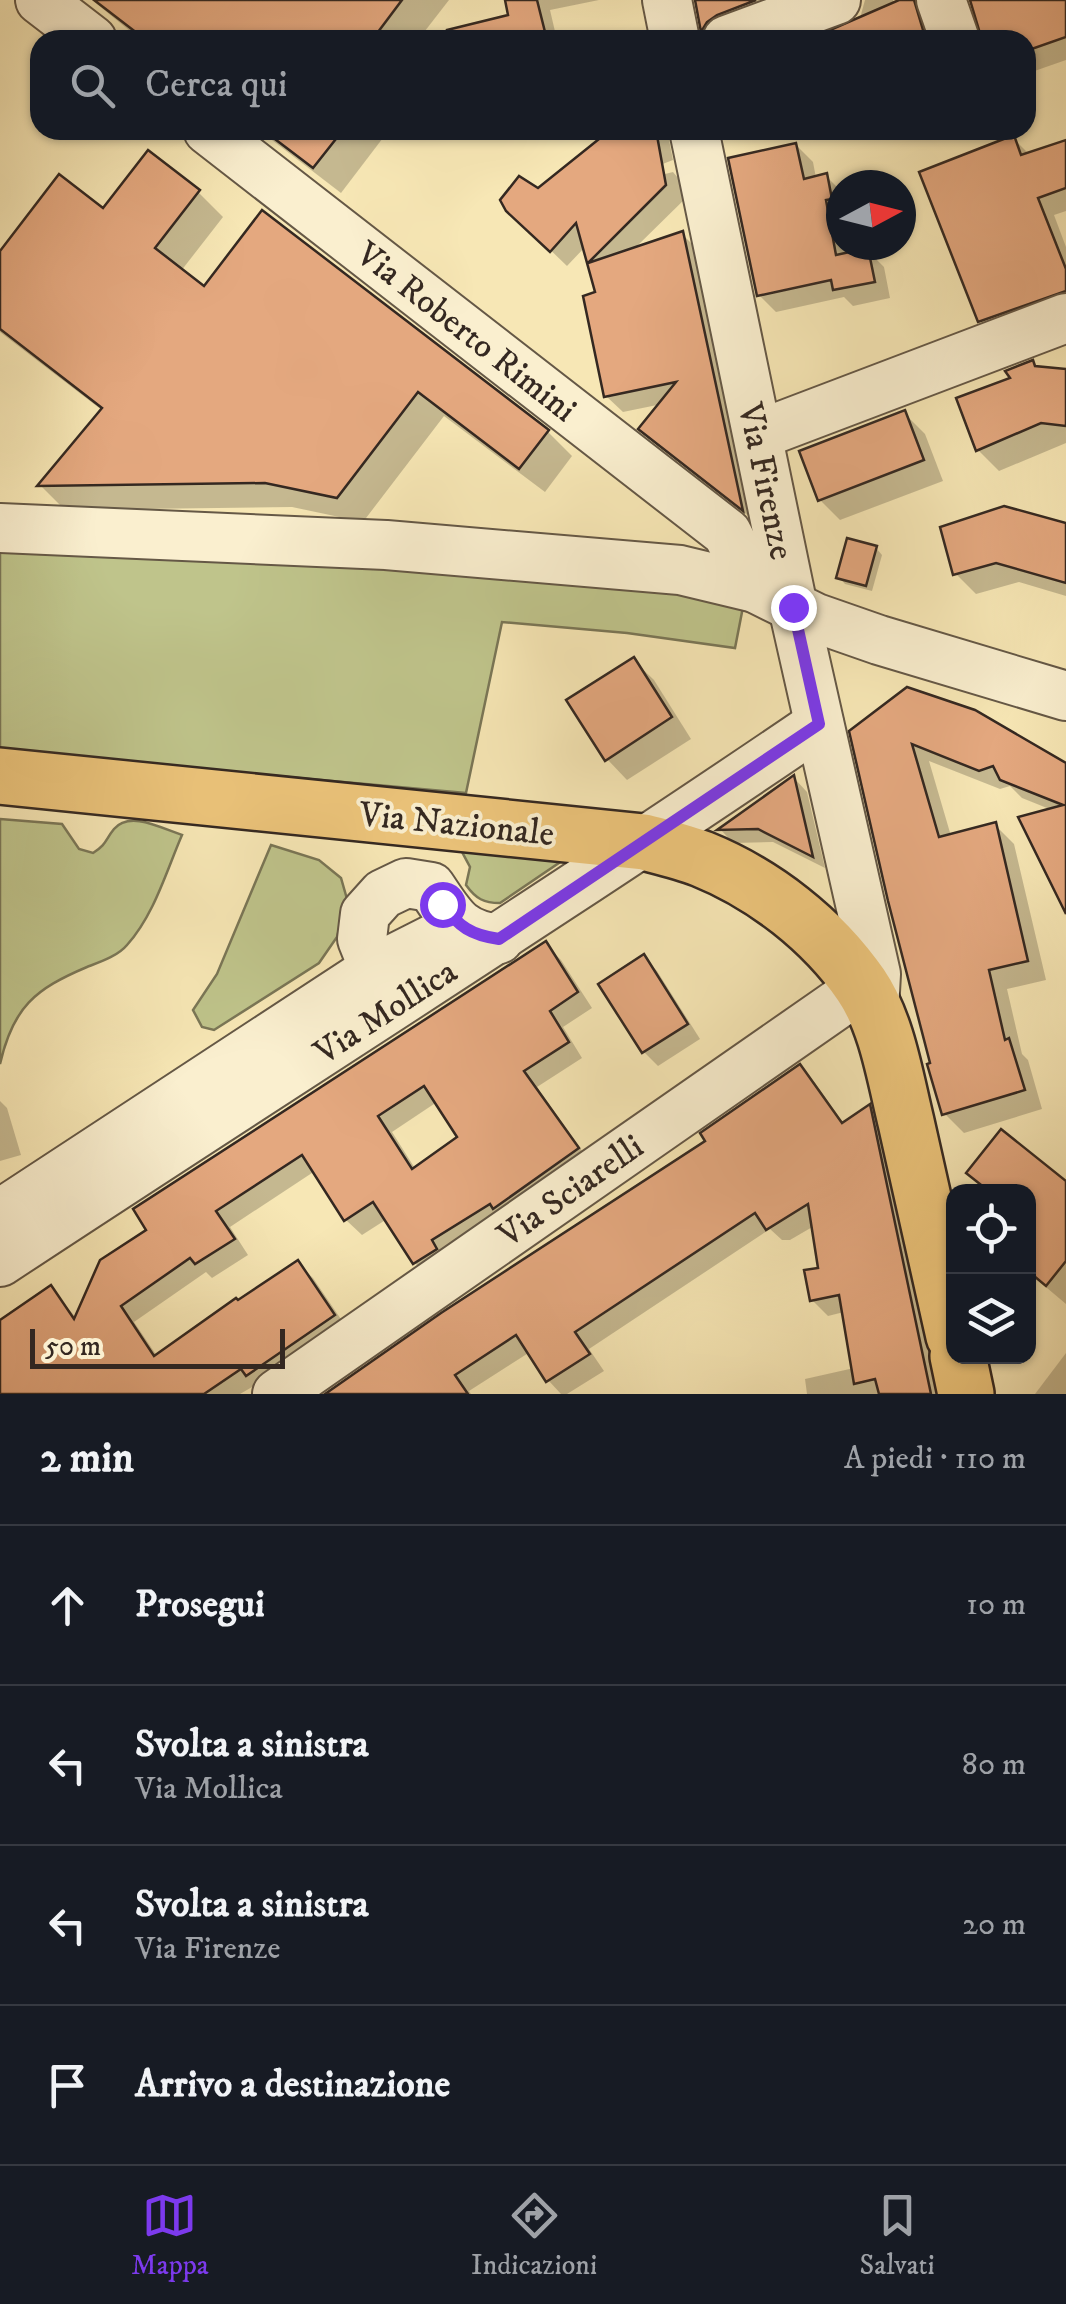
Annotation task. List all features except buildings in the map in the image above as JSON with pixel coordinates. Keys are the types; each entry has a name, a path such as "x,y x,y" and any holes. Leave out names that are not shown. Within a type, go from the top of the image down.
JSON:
{"main road":[{"name":"Via Nazionale","path":"0,776 644,842 702,859 761,889 806,923 868,998 892,1062 946,1301"},
{"path":"960,1364 966,1394"}],"street":[{"path":"40,0 79,30"},
{"path":"667,0 673,30"},
{"path":"754,30 836,0"},
{"path":"940,0 951,30"},
{"name":"Via Roberto Rimini","path":"221,140 727,533"},
{"name":"Via Firenze","path":"696,140 779,537 774,598 819,724 876,974 868,998"},
{"path":"758,435 1066,318"},
{"path":"0,528 386,545 680,570 774,598 879,640 1066,696"},
{"path":"727,533 779,537"},
{"path":"727,533 774,598"},
{"name":"Via Mollica","path":"0,1261 386,986 644,842 819,724"},
{"path":"0,1214 386,986 362,939 365,914 383,894 406,883 431,887 479,932"},
{"path":"827,945 842,932 852,915 856,896"},
{"name":"Via Sciarelli","path":"276,1394 868,998"}],"green space":[{"path":"0,545 580,574 743,607 735,648 502,622 466,793 0,751"},
{"path":"0,819 62,824 79,849 93,853 114,829 129,821 182,835 159,893 127,945 109,958 53,983 29,1002 12,1028 0,1064"},
{"path":"454,837 575,852 500,903 494,903 473,894 466,885 470,867"},
{"path":"271,845 319,860 341,878 347,899 337,937 319,963 214,1030 202,1027 193,1010 217,974"}],"route":[{"path":"442,904 459,926 477,936 499,939 819,724 793,607"}]}
